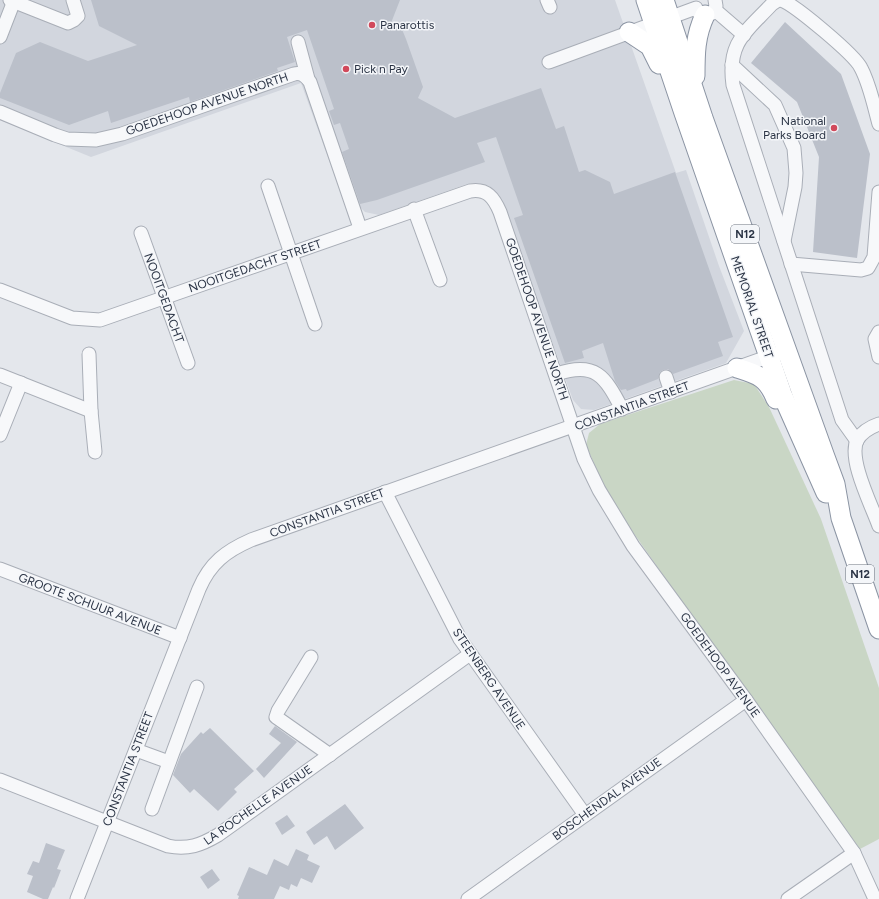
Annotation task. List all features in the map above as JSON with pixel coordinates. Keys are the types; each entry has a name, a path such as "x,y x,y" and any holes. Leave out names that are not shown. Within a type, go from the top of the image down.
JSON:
{"highway":[{"name":"MEMORIAL STREET","path":"646,0 663,13 696,98 778,353 790,412 818,475 841,518"},
{"path":"696,98 695,44 705,7"},
{"name":"MEMORIAL STREET","path":"663,13 684,113 778,353 834,484 841,518 879,629"},
{"path":"629,32 653,49 673,97 684,113"},
{"path":"737,368 754,373 766,381 792,437 805,460 818,475"}],"street":[{"path":"1,33 12,1 68,22 74,20 78,16 74,0"},
{"path":"778,0 744,35 735,48 732,66 734,92 842,420 857,441"},
{"path":"781,0 794,7 856,60 865,76 879,124"},
{"path":"549,62 629,32 663,13 705,7 744,35"},
{"path":"298,42 308,79 360,228"},
{"path":"732,66 775,105 794,148 796,173 795,186 784,242"},
{"name":"GOEDEHOOP AVENUE NORTH","path":"2,113 62,138 96,140 122,134 294,74 303,75 308,79"},
{"path":"268,186 315,324"},
{"name":"NOOITGEDACHT STREET","path":"0,290 65,316 85,320 108,318 414,209 476,190 489,194 500,212"},
{"path":"791,264 861,270 868,268 874,257 879,192"},
{"path":"414,209 440,280"},
{"name":"GOEDEHOOP AVENUE NORTH","path":"500,212 574,426"},
{"name":"NOOITGEDACHT","path":"141,233 188,363"},
{"path":"879,332 875,339 879,357"},
{"name":"CONSTANTIA STREET","path":"77,899 204,578 213,565 224,554 251,540 778,353"},
{"path":"89,354 91,411 95,452"},
{"path":"556,374 579,368 595,373 610,387 622,409"},
{"path":"0,375 91,411"},
{"path":"666,377 671,392"},
{"path":"0,435 21,383"},
{"path":"879,424 867,430 857,441 855,447 856,462 879,526"},
{"name":"GOEDEHOOP AVENUE","path":"574,426 591,475 633,546 746,700 854,853 875,899"},
{"name":"STEENBERG AVENUE","path":"385,492 453,626 470,654 585,815"},
{"name":"GROOTE SCHUUR AVENUE","path":"0,569 180,638"},
{"name":"LA ROCHELLE AVENUE","path":"0,780 168,846 186,848 197,846 218,835 470,654"},
{"path":"310,657 278,711 276,717 330,755"},
{"path":"152,809 197,687"},
{"name":"BOSCHENDAL AVENUE","path":"468,899 746,700"},
{"path":"136,750 170,762"},
{"path":"788,899 854,853"}],"shaded area":[{"path":"0,0 615,0 676,173 686,170 719,266 744,331 726,363 594,410 581,409 573,400 500,198 489,186 470,183 379,215 365,212 359,206 347,210 301,83 91,157 0,120"}],"green space":[{"path":"734,380 754,384 769,407 821,519 879,688 879,839 860,849 720,656 609,498 586,445 589,433 600,424"}],"building":[{"path":"91,0 400,0 391,23 401,27 406,39 423,87 418,98 455,118 541,88 556,129 564,126 579,172 585,170 610,182 614,194 675,172 733,337 718,342 723,356 673,374 668,369 663,370 660,372 658,379 627,391 626,389 621,390 615,381 603,343 582,351 584,358 565,363 514,218 523,215 496,137 477,143 485,162 377,200 360,204 342,152 349,149 340,123 334,125 329,111 334,109 307,30 287,37 295,62 277,68 278,71 190,102 189,97 111,123 108,111 69,125 0,98 0,93 16,53 40,42 88,61 137,45 99,26"},
{"name":"National Parks Board","path":"785,22 841,74 870,154 857,258 813,252 819,157 797,102 751,63"},
{"path":"275,726 297,742 264,778 256,769 281,743 269,734"},
{"path":"210,728 254,771 234,789 237,792 218,811 194,789 190,793 173,775 181,754 201,732 203,734"},
{"path":"345,804 364,828 335,850 327,836 314,845 306,832"},
{"path":"287,815 295,826 282,835 275,823"},
{"path":"46,843 65,850 57,869 61,870 54,888 53,887 48,899 43,899 27,892 33,876 27,874 33,861 39,863"},
{"path":"296,849 309,855 307,860 320,866 312,883 301,878 297,887 291,884 289,890 280,886 274,899 238,899 239,896 237,895 249,867 267,875 274,859 288,866"},
{"path":"212,869 220,880 208,889 200,877"}],"place":[{"name":"Panarottis","path":"372,25"},
{"name":"Pick n Pay","path":"346,69"},
{"name":"National Parks Board","path":"834,128"}]}
